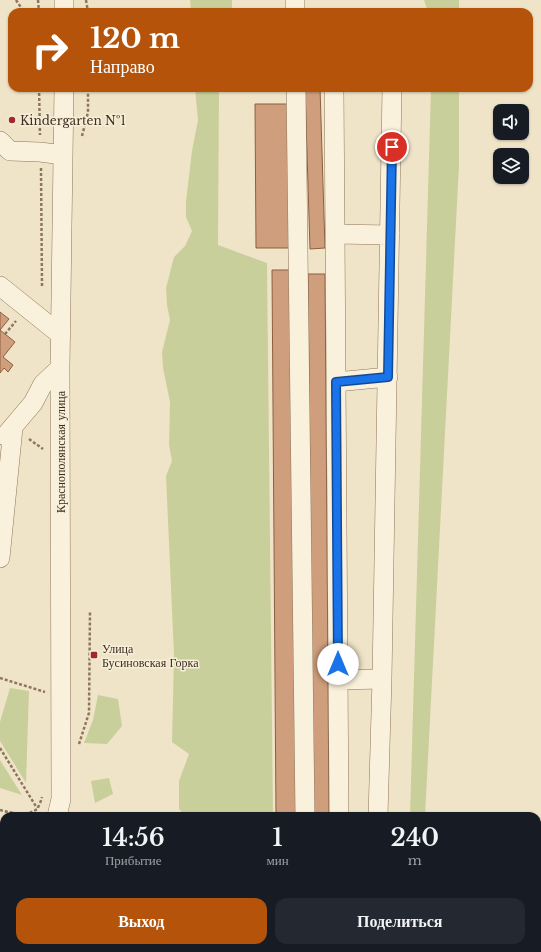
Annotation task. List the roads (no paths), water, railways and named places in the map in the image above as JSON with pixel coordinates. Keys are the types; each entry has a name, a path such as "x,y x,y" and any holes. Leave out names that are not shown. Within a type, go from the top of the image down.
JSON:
{"street":[{"name":"Краснополянская улица","path":"58,812 61,799 60,368 64,92"},
{"path":"296,92 305,812"},
{"path":"334,92 339,812"},
{"path":"378,812 388,377 392,92"},
{"path":"0,141 10,150 63,155"},
{"path":"335,234 390,235"},
{"path":"0,286 61,335"},
{"path":"0,443 33,403 43,384 60,368"},
{"path":"336,382 388,377"},
{"path":"0,558 13,428"},
{"path":"339,680 382,679"}],"place":[{"name":"Kindergarten №1","path":"12,120"},
{"name":"Улица Бусиновская Горка","path":"94,655"}]}
